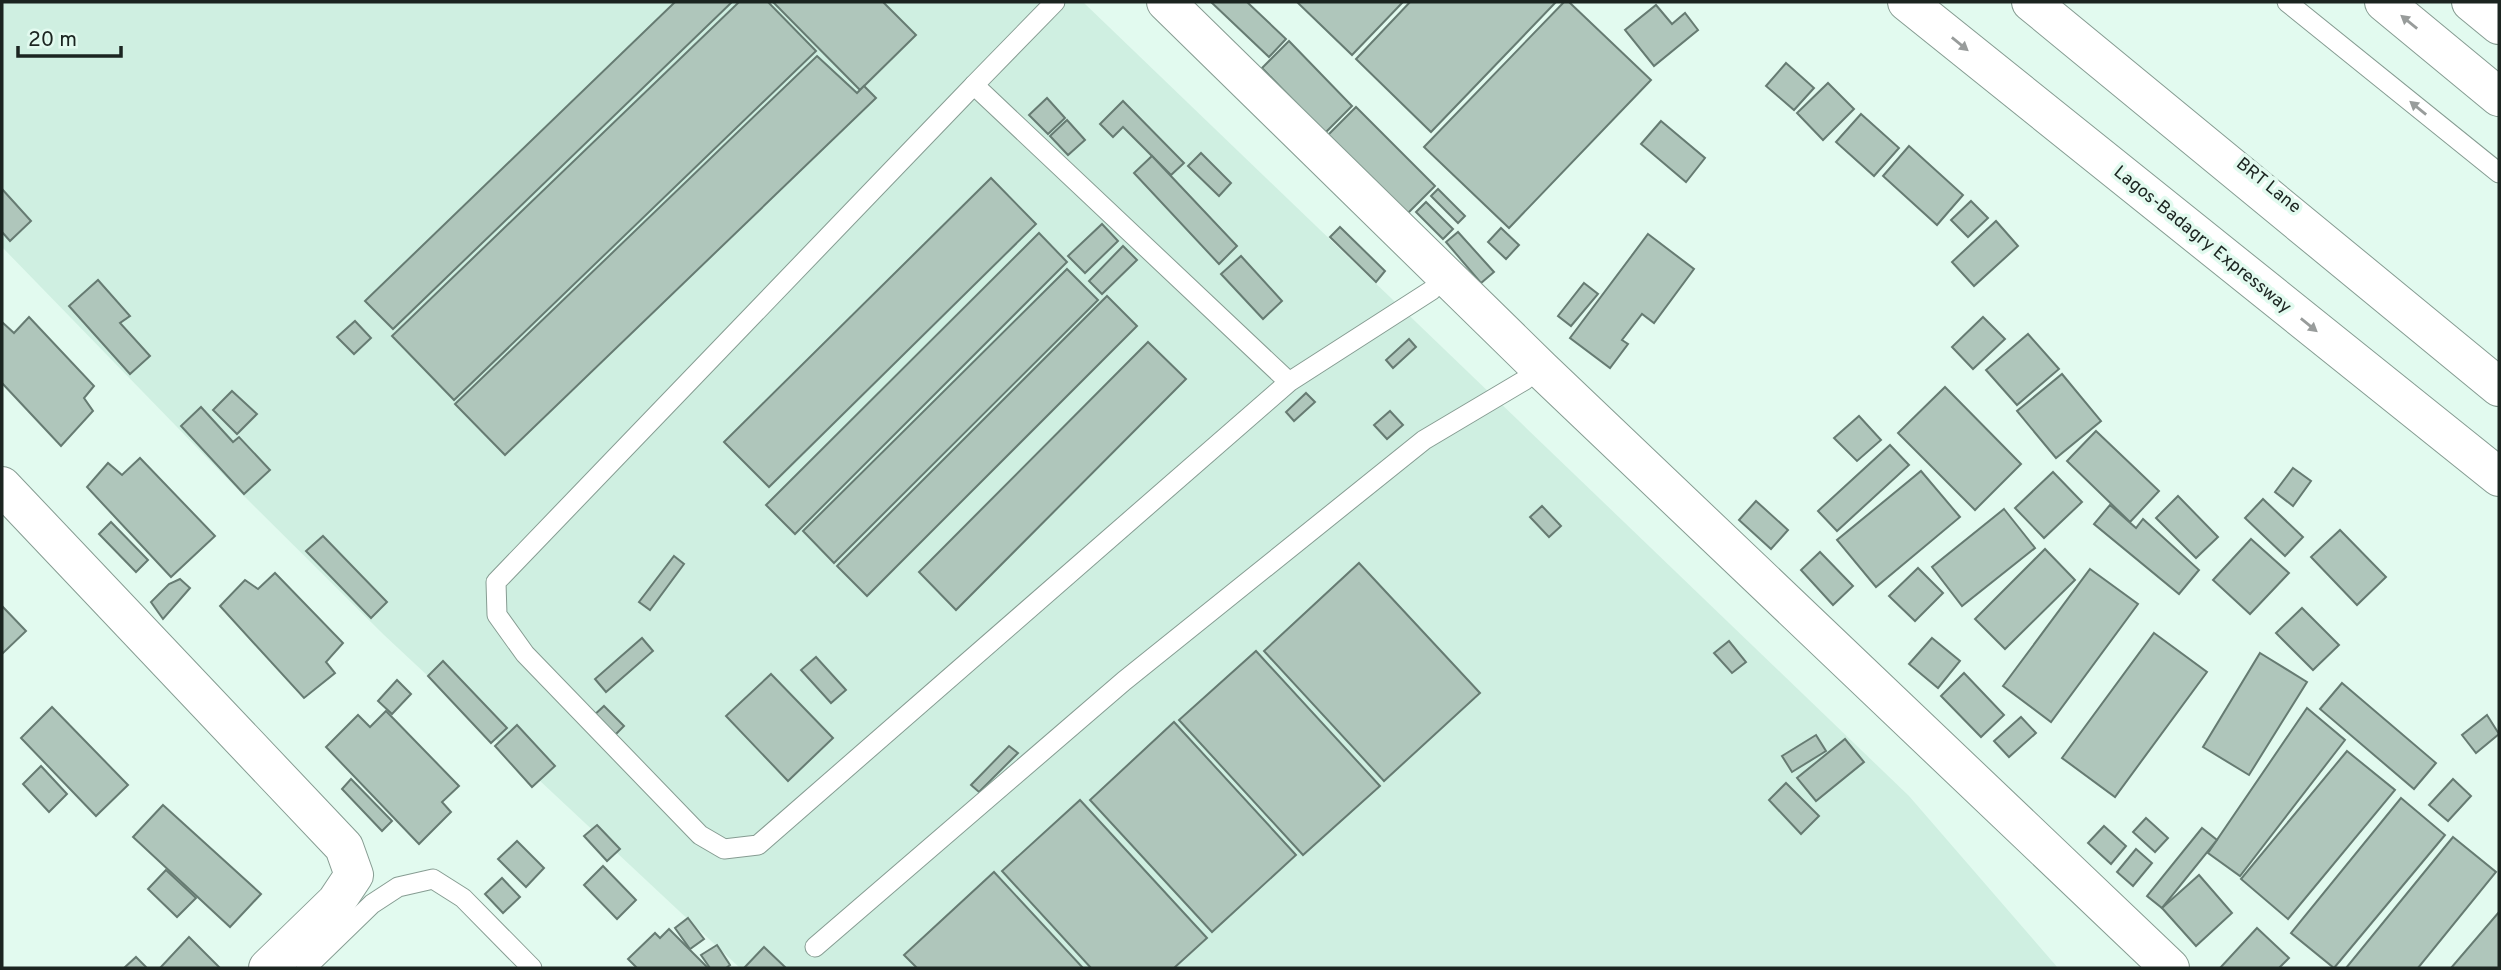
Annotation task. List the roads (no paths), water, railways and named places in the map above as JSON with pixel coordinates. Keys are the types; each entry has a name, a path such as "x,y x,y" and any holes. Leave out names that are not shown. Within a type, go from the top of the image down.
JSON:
{"main road":[{"path":"1138,2 1525,380 2141,968"},
{"path":"1167,2 1541,369 2169,968"},
{"name":"Lagos-Badagry Expressway","path":"1906,2 2499,477"},
{"path":"2031,2 2374,281 2499,387"},
{"path":"2384,2 2499,97"},
{"path":"2471,2 2499,25"},
{"path":"2,486 344,847 354,875 336,902 268,968"}],"lane":[{"path":"1055,2 496,582 497,615 525,654 700,835 724,849 758,845 1289,382 1432,289"},
{"name":"BRT Lane","path":"2040,2 2384,279 2499,365"},
{"path":"2287,2 2499,173"},
{"path":"974,85 1289,382"},
{"path":"815,947 1124,681 1413,449 1525,380"},
{"path":"306,968 372,904 398,887 433,879 463,898 532,968"}]}
